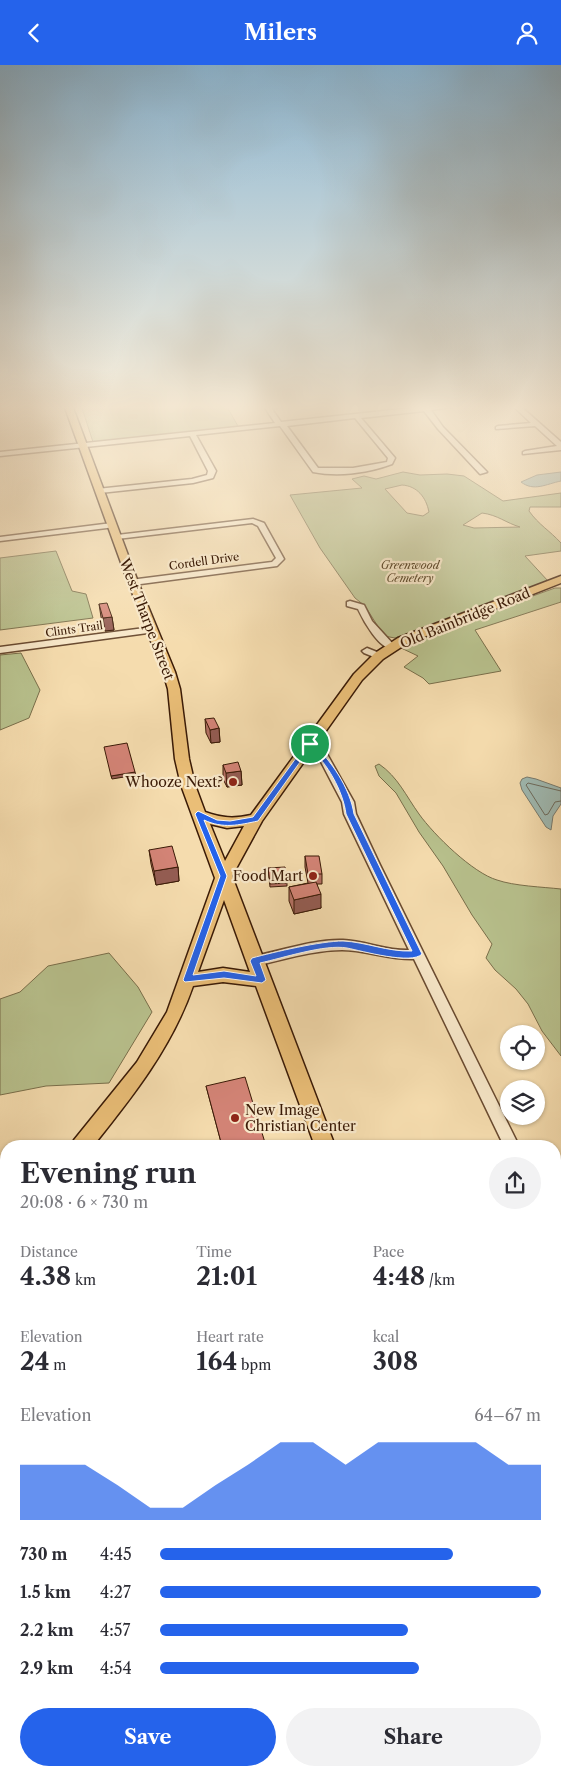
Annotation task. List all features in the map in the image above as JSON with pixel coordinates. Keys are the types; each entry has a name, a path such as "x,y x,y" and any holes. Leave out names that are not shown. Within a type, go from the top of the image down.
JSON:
{"main road":[{"name":"West Tharpe Street","path":"98,485 132,582 174,689 184,769 198,814 224,876 323,1140"},
{"name":"Old Bainbridge Road","path":"86,1140 124,1094 153,1053 175,1013 224,876 256,819 358,677 391,647 419,633 561,579"},
{"path":"198,814 216,822 230,824 256,819"},
{"path":"188,980 224,975 262,980"}],"street":[{"path":"100,491 157,485"},
{"name":"Cordell Drive","path":"117,537 257,521 280,559 278,562 132,582"},
{"path":"0,536 112,525"},
{"path":"350,604 359,606 365,611 367,621 375,629 380,639 391,647"},
{"name":"Clints Trail","path":"0,650 152,630"},
{"path":"366,651 379,656"},
{"path":"310,744 323,756 348,802 350,814 509,1140"},
{"path":"255,961 325,946 344,945 397,955 417,954"}],"green space":[{"name":"Greenwood Cemetery","path":"358,485 478,485 503,501 561,493 561,507 530,507 529,511 561,543 561,551 525,556 548,581 395,638 384,636 365,606 355,598 320,548 290,495 362,488","holes":["402,485 420,493 426,502 429,512 423,516 407,513 385,489","482,513 493,515 520,527 474,528 463,525"]},
{"path":"56,551 72,591 86,594 93,618 0,630 0,558"},
{"path":"555,588 561,588 561,602 475,630 501,671 429,684 423,678 404,667 418,656 399,647 422,636"},
{"path":"21,653 40,690 29,718 0,730 0,655"},
{"path":"379,764 386,769 434,832 477,870 504,882 561,889 561,1056 545,1035 545,1025 539,1025 528,1004 486,958 492,944 472,915 443,866 419,832 396,793 379,776 375,766"},
{"path":"109,953 138,987 152,1012 109,1083 46,1086 0,1095 0,999 20,992 48,966"}],"water":[{"path":"526,485 546,485 535,487"},
{"path":"527,777 561,788 561,804 553,816 551,830 546,827 522,790 520,783 522,779"}],"building":[{"path":"107,603 112,617 103,618 99,604"},
{"path":"214,718 219,728 210,730 205,719"},
{"path":"127,743 135,772 111,776 104,747"},
{"path":"238,762 241,771 226,773 223,765"},
{"path":"172,846 178,867 154,871 149,850"},
{"path":"305,856 319,856 322,874 308,874"},
{"path":"285,867 287,883 270,884 268,868"},
{"path":"316,882 321,894 294,900 289,887"},
{"name":"New Image Christian Center","path":"245,1077 264,1140 220,1140 206,1086"}],"place":[{"name":"Whooze Next?","path":"233,782"},
{"name":"Food Mart","path":"313,876"},
{"name":"New Image Christian Center","path":"235,1118"}],"route":[{"path":"310,744 323,756 348,802 350,814 417,954 397,955 344,945 325,946 255,961 262,980 237,975 224,975 188,980 224,876 198,814 216,822 230,824 256,819 310,744"}]}
